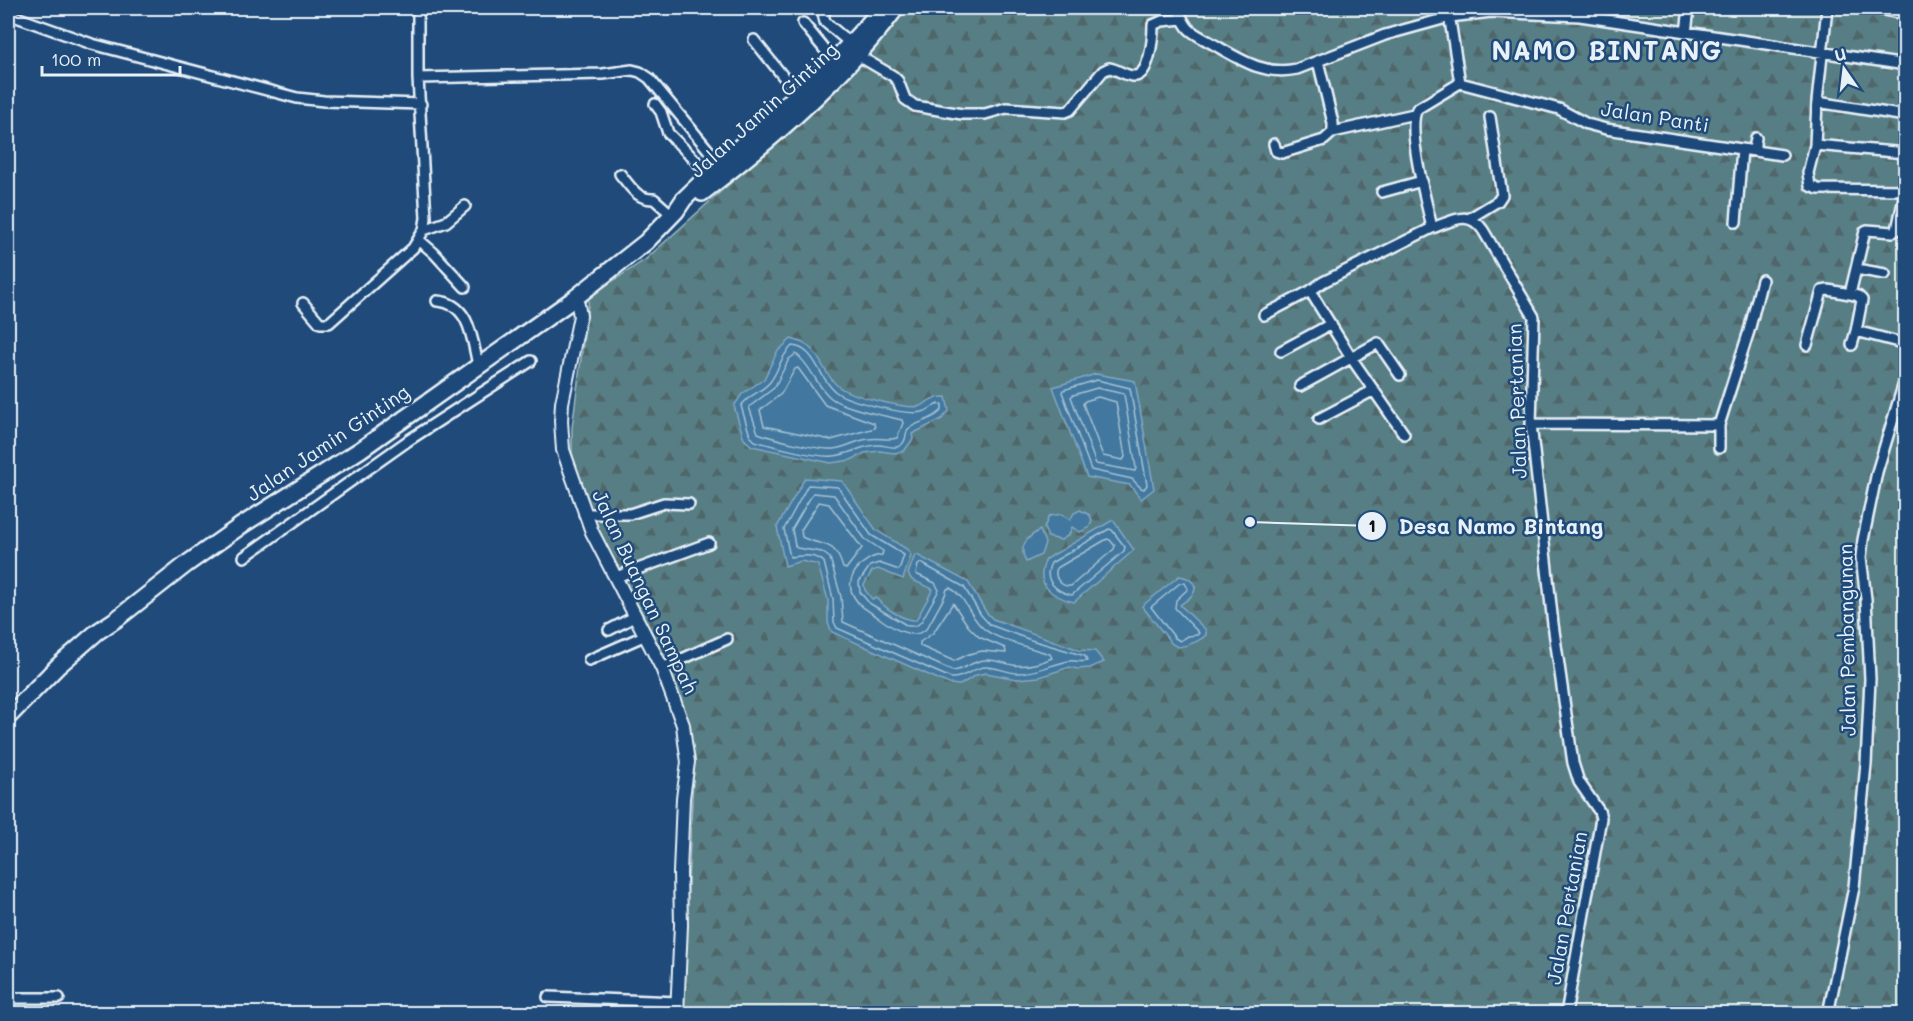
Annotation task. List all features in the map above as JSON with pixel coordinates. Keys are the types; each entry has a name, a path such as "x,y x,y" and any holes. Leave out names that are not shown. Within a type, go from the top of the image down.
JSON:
{"highway":[{"name":"Jalan Jamin Ginting","path":"713,178 720,164 834,61 854,48 882,8"},
{"name":"Jalan Jamin Ginting","path":"8,717 58,666 97,632 188,563 242,525 360,450 575,298 646,242 713,178 737,167 799,111 854,48 896,8"}],"street":[{"path":"303,303 320,322 329,322 409,252 424,230 426,218 418,78 418,8"},
{"path":"828,8 823,13 825,22 864,59 893,76 898,81 905,99 915,106 962,114 985,114 1006,108 1059,113 1070,110 1098,75 1109,68 1133,76 1141,73 1153,43 1153,25 1162,21 1182,19"},
{"path":"1178,8 1186,27 1193,32 1248,64 1270,71 1284,72 1297,69 1449,12 1545,10 1905,65"},
{"path":"1686,33 1689,8"},
{"path":"1827,8 1821,53 1815,145 1808,179 1812,188 1905,189 1897,230 1893,232 1866,230 1850,294"},
{"path":"1873,8 1905,14"},
{"path":"1274,144 1276,151 1282,153 1320,142 1329,138 1334,132 1414,114 1422,105 1460,83 1449,12"},
{"path":"8,14 93,44 297,98 421,104"},
{"path":"803,23 834,61"},
{"path":"754,40 798,95"},
{"path":"1318,61 1334,132"},
{"path":"418,78 603,74 637,70 649,78 720,164"},
{"name":"Jalan Panti","path":"1460,83 1559,109 1596,127 1782,155"},
{"path":"1817,102 1905,116"},
{"path":"655,104 661,112 668,133 713,178"},
{"path":"1414,114 1414,134 1432,228"},
{"path":"1264,315 1323,282 1432,228 1462,218 1470,218 1498,201 1502,195 1490,117"},
{"path":"1754,150 1756,138"},
{"path":"1815,145 1905,153"},
{"path":"1736,222 1742,149"},
{"path":"620,174 639,196 654,199 674,213"},
{"path":"1382,192 1422,181"},
{"path":"424,230 446,222 465,206"},
{"name":"Jalan Pertanian","path":"1470,218 1476,221 1483,230 1534,317 1531,424 1553,624 1573,763 1579,782 1599,811 1601,818 1566,1014"},
{"path":"419,240 465,287"},
{"path":"1856,269 1885,274"},
{"path":"1719,448 1719,425 1749,331 1762,280"},
{"path":"1807,345 1822,291 1825,290 1858,296 1862,300 1852,345"},
{"path":"1310,291 1352,359 1404,434"},
{"name":"Jalan Buangan Sampah","path":"575,298 580,316 561,421 563,450 584,514 662,668 683,725 688,762 683,798 678,1008"},
{"path":"437,301 448,302 461,312 468,326 478,365"},
{"path":"1281,351 1331,324"},
{"path":"1856,331 1905,344"},
{"path":"1300,386 1379,343 1400,375"},
{"path":"244,557 410,440 531,361"},
{"name":"Jalan Pembangunan","path":"1828,1014 1854,887 1866,764 1869,648 1861,557 1867,515 1905,376"},
{"path":"1319,419 1374,390"},
{"path":"397,423 410,440"},
{"path":"1531,424 1719,425"},
{"path":"584,514 630,513 664,503 689,504"},
{"path":"616,577 708,543"},
{"path":"609,630 636,616"},
{"path":"589,660 646,635"},
{"path":"662,668 727,639"},
{"path":"548,997 678,1008"},
{"path":"8,998 59,998"}],"green space":[{"path":"903,8 1905,8 1905,1013 682,1013 694,757 683,706 658,651 603,544 585,500 572,453 572,428 589,297 646,259 738,176 847,74"}],"water":[{"path":"791,339 809,347 832,380 845,390 879,401 914,407 934,398 946,397 949,411 942,419 912,434 913,439 904,451 894,453 880,451 865,453 851,460 831,463 752,446 744,439 734,406 742,394 764,379 777,352"},
{"path":"1096,374 1135,381 1154,489 1141,499 1130,485 1087,477 1053,387"},
{"path":"805,478 842,481 876,530 908,550 911,556 903,579 878,569 872,571 864,585 872,599 876,598 894,613 916,620 933,589 912,580 908,574 915,555 917,555 968,582 986,612 993,619 1079,650 1095,651 1104,662 1090,668 1070,667 1039,677 1017,679 986,673 976,675 960,685 949,684 832,632 828,623 828,600 818,565 801,561 785,566 777,527"},
{"path":"1080,510 1090,515 1092,521 1089,528 1080,532 1072,527 1069,535 1061,540 1048,537 1044,528 1049,516 1062,514 1070,520 1074,513"},
{"path":"1113,520 1134,550 1074,602 1046,588 1042,575 1046,559"},
{"path":"1040,530 1045,543 1041,555 1026,562 1023,547 1031,536"},
{"path":"1179,576 1193,582 1195,588 1191,596 1180,605 1206,630 1206,635 1193,643 1178,647 1172,644 1142,606"}],"place":[{"name":"Desa Namo Bintang","path":"1250,522"}],"district":[{"name":"NAMO BINTANG","path":"1607,51"}]}
